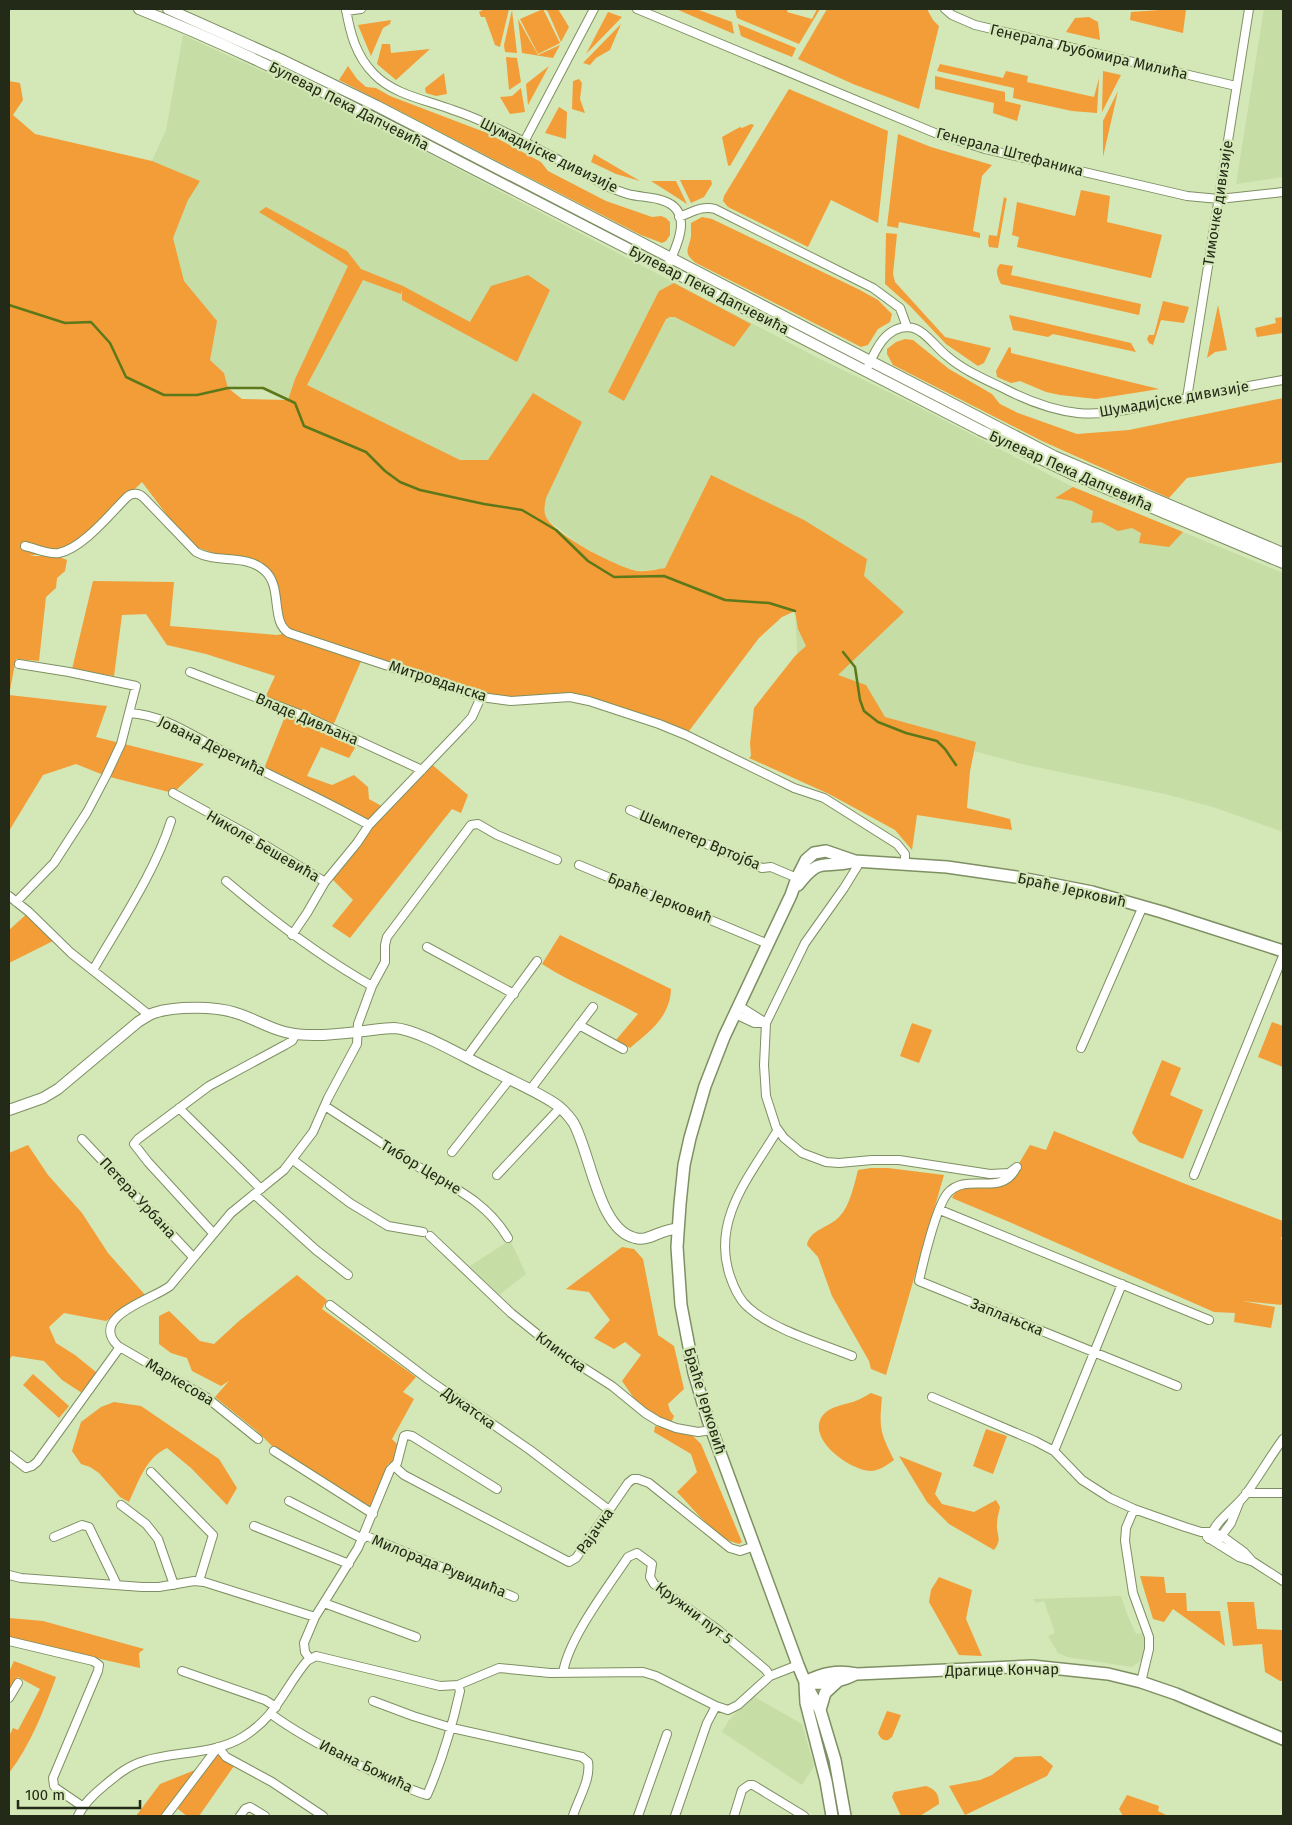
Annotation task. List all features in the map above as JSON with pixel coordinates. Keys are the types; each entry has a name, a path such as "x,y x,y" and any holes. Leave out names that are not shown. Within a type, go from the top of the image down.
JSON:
{"main road":[{"name":"Браће Јерковић","path":"805,1682 712,1430 694,1373 686,1337 678,1271 678,1229 690,1138 705,1086 737,1010 791,896 797,878 808,857 820,851 826,851 857,862"},
{"name":"Браће Јерковић","path":"791,896 805,876 816,866 822,864 857,862 905,863 959,868 1092,892 1143,906 1283,951"},
{"path":"798,1665 836,1676 825,1693 820,1710"},
{"name":"Драгице Кончар","path":"805,1682 820,1675 836,1676 1032,1666 1079,1670 1140,1682 1176,1694 1283,1739"},
{"path":"805,1682 820,1710 835,1760 845,1816"},
{"path":"805,1682 806,1703 824,1773 832,1816"}],"street":[{"name":"Булевар Пека Дапчевића","path":"140,9 181,20 280,59 368,102 671,259 868,366 980,430 1074,475 1283,563"},
{"name":"Булевар Пека Дапчевића","path":"168,9 181,20 665,268 1054,456 1283,552"},
{"path":"346,10 361,9"},
{"path":"524,142 594,9"},
{"name":"Генерала Штефаника","path":"637,9 950,138 1048,164 1167,192 1219,199 1283,192"},
{"name":"Генерала Љубомира Милића","path":"945,9 959,19 987,29 1236,86"},
{"name":"Тимочке дивизије","path":"1188,398 1249,9"},
{"name":"Шумадијске дивизије","path":"346,10 351,36 359,55 365,65 378,78 396,89 471,117 524,142 613,189 631,195 663,200 672,206 679,217"},
{"path":"363,112 368,102"},
{"path":"665,268 678,245 682,230 679,217 701,208 715,209 873,288 900,308 904,314 907,327 896,330 885,337 868,366"},
{"name":"Шумадијске дивизије","path":"907,327 919,330 947,357 964,368 1016,395 1052,408 1077,413 1128,410 1283,380"},
{"name":"Митровданска","path":"24,546 52,553 68,549 84,539 127,497 131,494 137,494 144,498 196,552 208,556 253,563 266,571 274,582 280,619 286,632 481,697 511,701 570,697 588,701 668,728 746,763 794,788 815,794 836,805 897,844 904,851 905,863"},
{"path":"16,902 54,863 87,812 121,744 136,686 19,664"},
{"name":"Владе Дивљана","path":"190,672 307,717 422,770"},
{"path":"325,882 358,843 369,825 472,717 481,697"},
{"name":"Јована Деретића","path":"129,713 152,716 176,726 369,825"},
{"name":"Николе Бешевића","path":"173,793 247,834 325,882 292,935"},
{"name":"Шемпетер Вртојба","path":"630,810 747,862 762,868 771,867 797,878"},
{"path":"93,970 156,860 171,821"},
{"path":"9,1455 26,1468 38,1462 120,1347 113,1338 111,1330 112,1323 119,1314 165,1290 234,1210 280,1174 293,1160 313,1132 357,1044 358,1024 372,986 385,962 384,945 387,937 473,824 478,824 497,835 556,860"},
{"path":"857,862 844,888 805,943 766,1023 764,1065 766,1096 777,1131 802,1153 816,1160 826,1162 899,1160 990,1174 1008,1173 1017,1167 1004,1182 991,1184 974,1182 952,1190 946,1195 940,1210 1209,1320"},
{"name":"Браће Јерковић","path":"579,865 768,944"},
{"path":"226,881 292,935 322,956 372,986"},
{"path":"9,896 71,953 148,1015"},
{"path":"1081,1048 1143,906"},
{"path":"427,947 514,994"},
{"path":"1194,1175 1283,956"},
{"path":"466,1058 538,961"},
{"path":"530,1090 593,1007"},
{"path":"9,1110 43,1098 58,1089 148,1015 160,1011 220,1008 241,1014 282,1031 296,1034 357,1032 388,1028 401,1029 424,1037 530,1090 560,1108 573,1124 597,1190 618,1230 632,1237 642,1239 665,1230 678,1229"},
{"path":"737,1010 754,1023 766,1023"},
{"path":"579,1025 623,1049"},
{"path":"213,1233 134,1147 134,1144 138,1139 209,1086 292,1041 296,1034"},
{"path":"452,1152 509,1080"},
{"name":"Тибор Церне","path":"325,1106 385,1146 470,1197 491,1215 508,1238"},
{"path":"179,1108 257,1192 316,1250 348,1275"},
{"path":"497,1175 560,1108"},
{"path":"777,1131 730,1210 724,1248 728,1272 739,1298 756,1314 774,1325 852,1356"},
{"name":"Петера Урбана","path":"82,1139 193,1257"},
{"name":"Клинска","path":"293,1160 350,1203 388,1226 426,1234 511,1314 562,1354 612,1386 645,1413 676,1428 698,1432 712,1430"},
{"name":"Заплањска","path":"940,1210 925,1255 919,1281 1177,1386"},
{"path":"1054,1451 1122,1284"},
{"name":"Дукатска","path":"330,1305 422,1374 530,1450 609,1510"},
{"name":"Маркесова","path":"120,1347 206,1397 258,1439"},
{"path":"932,1397 1054,1451 1082,1480 1110,1498 1134,1509 1201,1532 1239,1557 1252,1561"},
{"path":"310,1658 305,1652 304,1643 316,1617 364,1537 390,1470 397,1464 403,1438 410,1435 497,1489"},
{"path":"1212,1538 1221,1519 1240,1501 1283,1439"},
{"path":"274,1451 373,1514"},
{"name":"Рајачка","path":"394,1466 404,1475 568,1562 576,1558 628,1482 633,1479 644,1480 664,1494 730,1548 740,1551 755,1546"},
{"path":"151,1472 213,1535 199,1581"},
{"path":"1246,1493 1283,1492"},
{"name":"Милорада Рувидића","path":"289,1501 364,1537 514,1597"},
{"path":"1212,1538 1222,1536 1230,1524 1240,1501"},
{"path":"121,1504 146,1524 158,1539 174,1585"},
{"path":"1134,1509 1124,1534 1134,1600 1149,1637 1149,1649 1140,1682"},
{"path":"54,1537 82,1525 88,1527 117,1585"},
{"path":"254,1526 349,1564"},
{"path":"1222,1536 1244,1552 1252,1561 1283,1581"},
{"name":"Кружни пут 5","path":"563,1673 571,1647 591,1613 628,1557 637,1553 650,1562 652,1582 717,1629 766,1670 770,1676"},
{"path":"9,1575 21,1578 153,1587 199,1581 227,1588 316,1617"},
{"path":"324,1603 416,1637"},
{"path":"9,1641 93,1661 100,1665 53,1778 54,1786 57,1789 82,1806"},
{"path":"78,1816 82,1806 117,1775 138,1763 218,1748 242,1737 261,1724 271,1714 310,1658 321,1656 435,1686 458,1685 499,1668 563,1673 643,1672 676,1685 716,1706 728,1710 735,1707 770,1676 798,1665"},
{"path":"182,1672 264,1700 276,1707"},
{"path":"9,1698 18,1683"},
{"name":"Ивана Божића","path":"271,1714 300,1733 350,1761 427,1795 437,1773 452,1728 460,1690 458,1685"},
{"path":"373,1701 452,1728 582,1757 588,1762 588,1770 584,1789 573,1816"},
{"path":"675,1816 707,1723 716,1706"},
{"path":"638,1816 667,1734"},
{"path":"166,1816 218,1748"},
{"path":"218,1748 226,1756 272,1782 323,1816"},
{"path":"734,1816 742,1790 749,1785 753,1785 804,1816"},
{"path":"240,1816 245,1809 251,1806 265,1816"}],"shaded area":[{"path":"485,9 509,9 500,47 495,45 485,17 481,17 479,12"},
{"path":"543,9 560,43 538,54 520,19"},
{"path":"545,9 558,9 569,27 561,42 548,12"},
{"path":"676,9 696,9 732,22 734,34"},
{"path":"735,9 788,9 787,12 812,19 817,9 820,9 799,44 737,18"},
{"path":"827,9 927,9 939,26 919,109 853,84 798,59"},
{"path":"1186,9 1183,33 1130,20 1131,12"},
{"path":"1264,9 1283,9 1283,177 1236,184"},
{"path":"512,10 517,53 505,52 504,45"},
{"path":"608,12 622,17 586,54"},
{"path":"1089,17 1098,22 1100,40 1066,32 1075,18"},
{"path":"518,19 538,55 560,45 553,58 522,53"},
{"path":"391,20 390,24 383,28 371,56 358,25"},
{"path":"621,24 610,50 596,58 590,65 583,63"},
{"path":"738,24 796,48 792,57 741,36"},
{"path":"183,35 330,102 818,358 907,401 1073,487 1283,573 1283,832 1213,807 1165,794 1022,764 911,734 798,669 795,611 725,600 665,568 638,571 612,563 577,543 547,519 263,388 228,388 224,373 182,334 152,161 166,130"},
{"path":"382,44 390,44 391,53 430,49 396,80 377,64"},
{"path":"506,57 517,58 521,82 509,90"},
{"path":"940,64 1003,78 1006,71 1028,76 1027,82 1094,97 1099,78 1097,113 1072,111 1013,98 1014,88 937,71"},
{"path":"348,66 357,79 366,87 376,88 390,96 487,133 541,162 548,171 606,201 652,217 661,216 666,218 670,222 670,235 662,243 641,235 339,80"},
{"path":"549,66 528,105 526,84"},
{"path":"1103,71 1121,75 1102,112"},
{"path":"444,73 447,94 436,96 426,93 425,88"},
{"path":"935,76 1005,92 1005,101 1021,105 1017,121 993,113 994,103 935,89"},
{"path":"579,79 582,83 580,99 585,113 572,109 573,81"},
{"path":"9,81 20,83 23,100 13,115 35,134 152,161 200,181 188,200 173,238 184,281 217,321 210,360 224,373 228,388 242,399 288,400 295,379 348,266 259,212 266,207 347,251 361,269 403,286 470,322 491,286 528,275 550,290 517,362 402,300 402,290 401,294 363,280 307,385 460,460 488,460 533,393 582,422 546,498 544,510 546,517 561,533 588,550 629,569 648,571 665,568 711,475 804,520 867,559 864,576 904,612 838,675 866,685 885,717 976,742 970,771 967,808 1010,819 1012,830 917,815 912,850 895,830 829,794 749,758 751,756 750,743 754,708 795,656 806,646 798,629 795,611 782,617 759,638 686,735 589,701 501,700 363,657 332,728 359,741 349,758 321,747 307,776 332,785 354,775 368,787 369,799 385,808 429,762 468,795 461,813 452,809 350,938 332,926 353,900 330,877 369,825 263,771 288,709 264,700 275,676 206,654 167,645 146,614 122,615 114,676 72,669 93,581 174,582 170,626 277,635 288,633 286,632 266,571 196,547 176,527 142,482 84,539 68,549 29,556 57,556 67,560 65,571 57,578 56,588 46,597 39,661 16,659 9,695"},
{"path":"521,88 525,112 510,114 500,97 512,96"},
{"path":"789,89 888,131 878,223 831,200 808,247 728,207 723,201 724,196"},
{"path":"1118,91 1103,157 1103,121"},
{"path":"559,107 567,112 566,139 545,133"},
{"path":"754,125 730,166 728,165 722,137 740,127"},
{"path":"898,134 931,147 992,165 982,176 973,231 980,233 980,238 899,222 898,228 887,226"},
{"path":"594,154 640,181 616,174 591,162"},
{"path":"680,180 711,180 712,184 704,197 691,203"},
{"path":"651,181 676,181 687,204"},
{"path":"1081,190 1110,196 1107,222 1162,235 1151,278 1017,247 1019,237 1012,235 1017,202 1075,216"},
{"path":"1004,197 1007,199 998,248 989,247 989,235 997,236"},
{"path":"702,217 712,219 878,300 892,314 890,322 878,329 868,345 861,347 696,263 688,253 691,223"},
{"path":"886,233 897,234 893,274 895,282 945,337 991,348 984,363 978,366 946,344 910,306 885,284"},
{"path":"1000,264 1013,266 1011,275 1141,304 1139,315 1001,284 997,272"},
{"path":"674,283 751,324 734,347 675,317 666,319 624,401 608,392 659,291"},
{"path":"1163,301 1189,307 1184,323 1161,320 1153,345 1147,339 1149,335 1154,335"},
{"path":"1218,305 1227,350 1215,352 1207,358"},
{"path":"1009,315 1131,343 1136,352 1053,334 1048,337 1013,330"},
{"path":"1283,317 1283,333 1257,337 1255,328 1276,323 1275,318"},
{"path":"905,339 913,340 949,369 992,394 1000,404 1018,413 1077,434 1129,430 1283,398 1283,462 1187,478 1169,498 1042,441 893,365 887,354 887,349 896,342"},
{"path":"1009,347 1011,348 1011,353 1159,389 1096,399 1046,392 1020,381 1011,383 997,377 996,371"},
{"path":"1073,487 1183,532 1169,547 1139,543 1141,533 1132,528 1118,531 1101,522 1091,523 1093,511 1072,501 1055,498"},
{"path":"9,695 107,706 96,737 204,764 173,793 106,776 76,764 43,775 9,831"},
{"path":"29,912 57,939 9,963 9,930"},
{"path":"560,935 671,989 667,1008 658,1023 630,1048 616,1040 638,1014 542,964"},
{"path":"1272,1022 1283,1026 1283,1067 1258,1057"},
{"path":"912,1023 932,1030 919,1063 900,1056"},
{"path":"1162,1060 1181,1068 1170,1095 1203,1110 1183,1159 1139,1142 1132,1133"},
{"path":"1054,1131 1283,1221 1283,1235 1281,1238 1283,1243 1283,1301 1281,1305 1242,1301 1275,1307 1271,1328 1234,1322 1235,1313 1214,1312 952,1198 956,1191 961,1188 991,1184 1012,1175 1030,1145 1046,1150"},
{"path":"28,1145 48,1175 82,1213 108,1253 146,1296 106,1321 64,1313 49,1327 56,1343 96,1372 96,1376 82,1393 62,1380 44,1361 12,1356 9,1360 9,1153"},
{"path":"888,1168 944,1175 886,1375 871,1369 869,1361 832,1296 818,1257 807,1245 816,1232 835,1220 843,1212 851,1195 858,1170"},
{"path":"510,1240 526,1274 499,1295 470,1266"},
{"path":"622,1247 634,1249 643,1259 658,1335 674,1346 684,1389 668,1404 674,1416 671,1423 638,1404 622,1381 641,1355 625,1342 614,1349 594,1338 610,1320 589,1292 566,1289"},
{"path":"297,1275 327,1300 322,1309 416,1377 403,1392 414,1399 392,1439 398,1445 394,1462 388,1464 373,1509 272,1446 257,1431 215,1397 229,1381 221,1386 192,1371 187,1358 171,1353 159,1344 159,1316 169,1311 200,1341 214,1344 239,1321"},
{"path":"33,1374 69,1406 59,1418 23,1385"},
{"path":"871,1393 882,1397 882,1430 894,1460 886,1466 873,1471 861,1469 841,1459 824,1443 819,1424 823,1415 830,1409 858,1400"},
{"path":"114,1402 141,1406 219,1459 237,1488 227,1505 191,1468 167,1448 148,1464 129,1502 120,1497 99,1473 81,1464 72,1451 81,1422 101,1407"},
{"path":"655,1426 691,1434 701,1444 742,1542 739,1544 730,1541 714,1530 677,1492 697,1472 691,1454 654,1432"},
{"path":"986,1429 1007,1436 993,1474 973,1466"},
{"path":"899,1456 942,1473 935,1494 942,1504 974,1512 996,1500 1000,1507 997,1523 999,1540 994,1550 949,1524 927,1502"},
{"path":"1140,1576 1164,1577 1166,1593 1186,1593 1187,1611 1220,1611 1225,1646 1173,1609 1164,1622 1153,1619"},
{"path":"939,1577 972,1590 966,1619 982,1656 959,1655 929,1602 931,1590"},
{"path":"1121,1596 1136,1634 1144,1633 1145,1646 1142,1660 1132,1667 1067,1657 1058,1653 1048,1636 1055,1633 1044,1601 1036,1603 1033,1599"},
{"path":"1227,1602 1254,1602 1257,1629 1283,1630 1283,1681 1265,1672 1262,1644 1233,1646"},
{"path":"9,1618 43,1621 144,1649 139,1653 140,1668 9,1638"},
{"path":"14,1661 56,1677 30,1739 9,1773 9,1736 13,1728 18,1730 40,1689 18,1677 9,1691 9,1672"},
{"path":"753,1696 802,1724 814,1766 802,1785 722,1732 729,1720"},
{"path":"887,1711 901,1715 892,1737 886,1740 882,1739 878,1733"},
{"path":"218,1755 234,1766 199,1816 187,1816 174,1806 166,1816 136,1816 160,1784 195,1770"},
{"path":"1041,1756 1053,1766 1047,1776 965,1815 949,1786 980,1780 992,1775 1015,1757"},
{"path":"926,1786 936,1793 939,1804 920,1816 901,1816 892,1797 894,1792"},
{"path":"1127,1795 1159,1806 1158,1811 1168,1816 1123,1816 1119,1809"}],"waterway":[{"path":"9,305 65,323 91,322 110,343 126,377 164,395 197,395 228,388 263,388 295,403 304,426 366,452 385,471 400,482 420,490 522,510 556,530 588,561 614,577 664,576 725,600 769,603 795,611"},
{"path":"843,652 855,667 860,700 864,711 878,722 906,733 937,741 956,765"}]}
